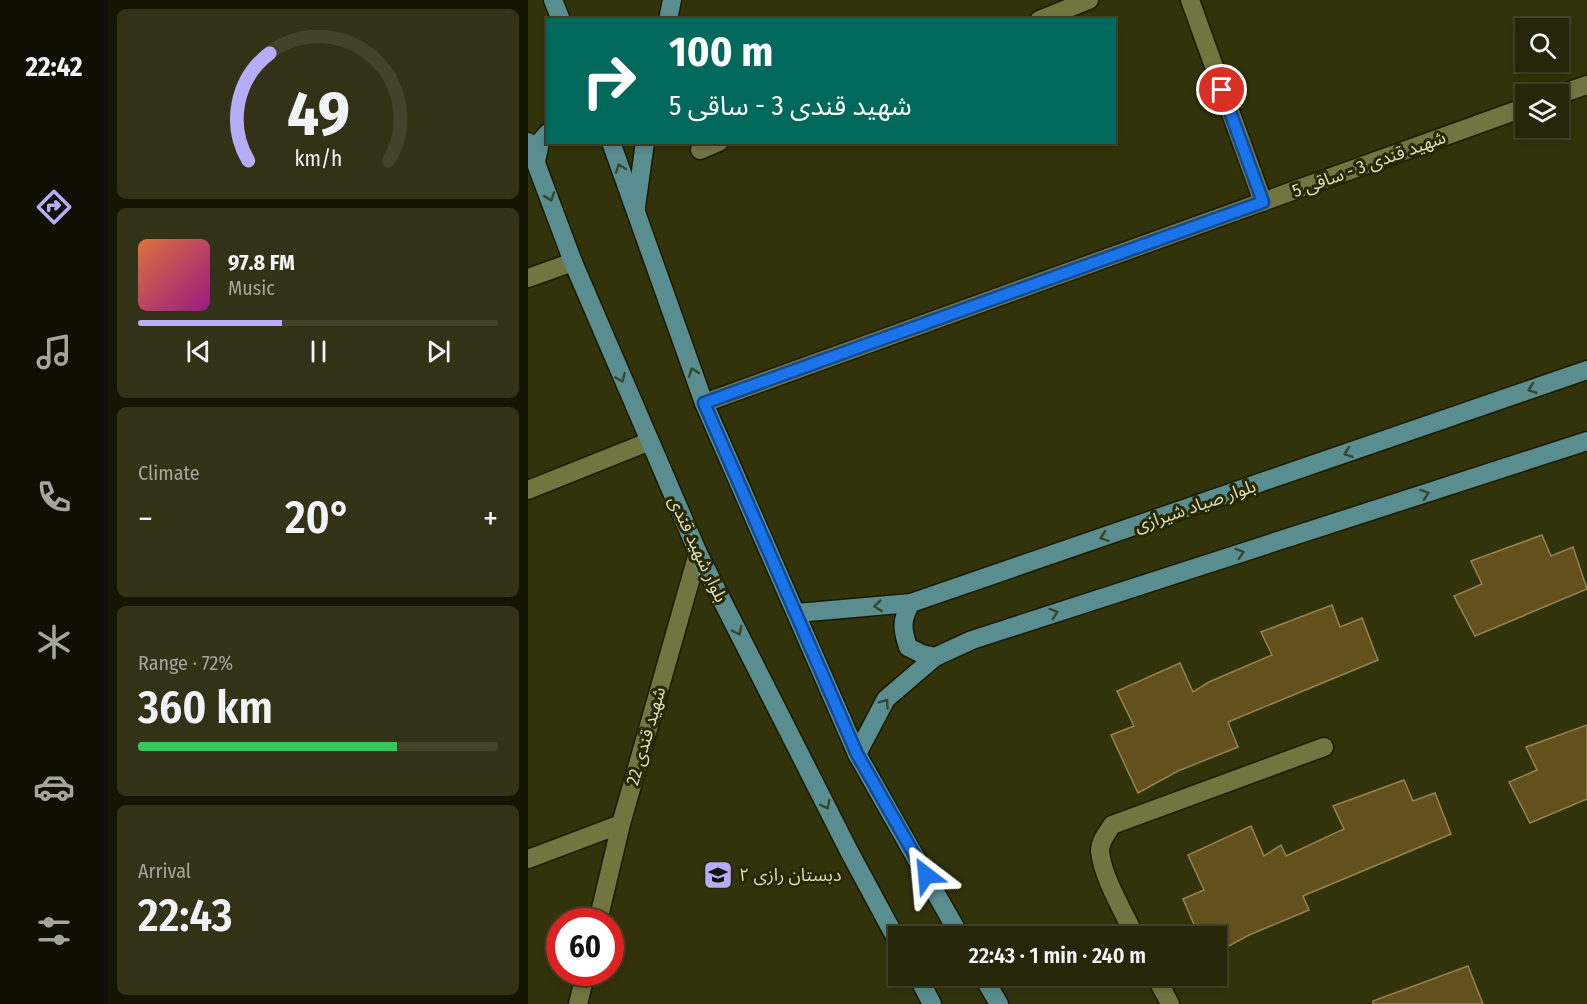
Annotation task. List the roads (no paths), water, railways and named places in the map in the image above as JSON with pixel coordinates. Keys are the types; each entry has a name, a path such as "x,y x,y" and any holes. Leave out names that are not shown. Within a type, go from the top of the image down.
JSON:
{"main road":[{"path":"553,0 560,18"},
{"path":"668,18 672,0"},
{"path":"532,158 546,135"},
{"name":"بلوار شهید قندی","path":"528,142 532,158 573,262 648,442 698,553 889,926"},
{"path":"612,144 704,403 857,754 954,926"},
{"path":"635,211 645,144"},
{"name":"بلوار صیاد شیرازی","path":"797,613 911,603 1587,370"},
{"path":"857,754 886,699 934,657 984,636 1587,441"},
{"path":"911,603 903,615 902,629 908,647 934,657"},
{"path":"923,986 932,1004"},
{"path":"988,986 999,1004"}],"street":[{"path":"1044,18 1089,0"},
{"path":"1190,0 1263,202"},
{"path":"1569,92 1587,85"},
{"name":"شهید قندی 3 - ساقی 5","path":"704,403 1515,111"},
{"path":"700,150 714,144"},
{"path":"528,278 573,262"},
{"path":"528,490 648,442"},
{"name":"شهید قندی 22","path":"601,908 621,824 698,553"},
{"path":"1130,926 1107,874 1100,850 1112,825 1324,747"},
{"path":"528,859 621,824"},
{"path":"578,1004 582,986"},
{"path":"1161,986 1170,1004"}],"place":[{"name":"دبستان رازی ۲","path":"718,875"}]}
